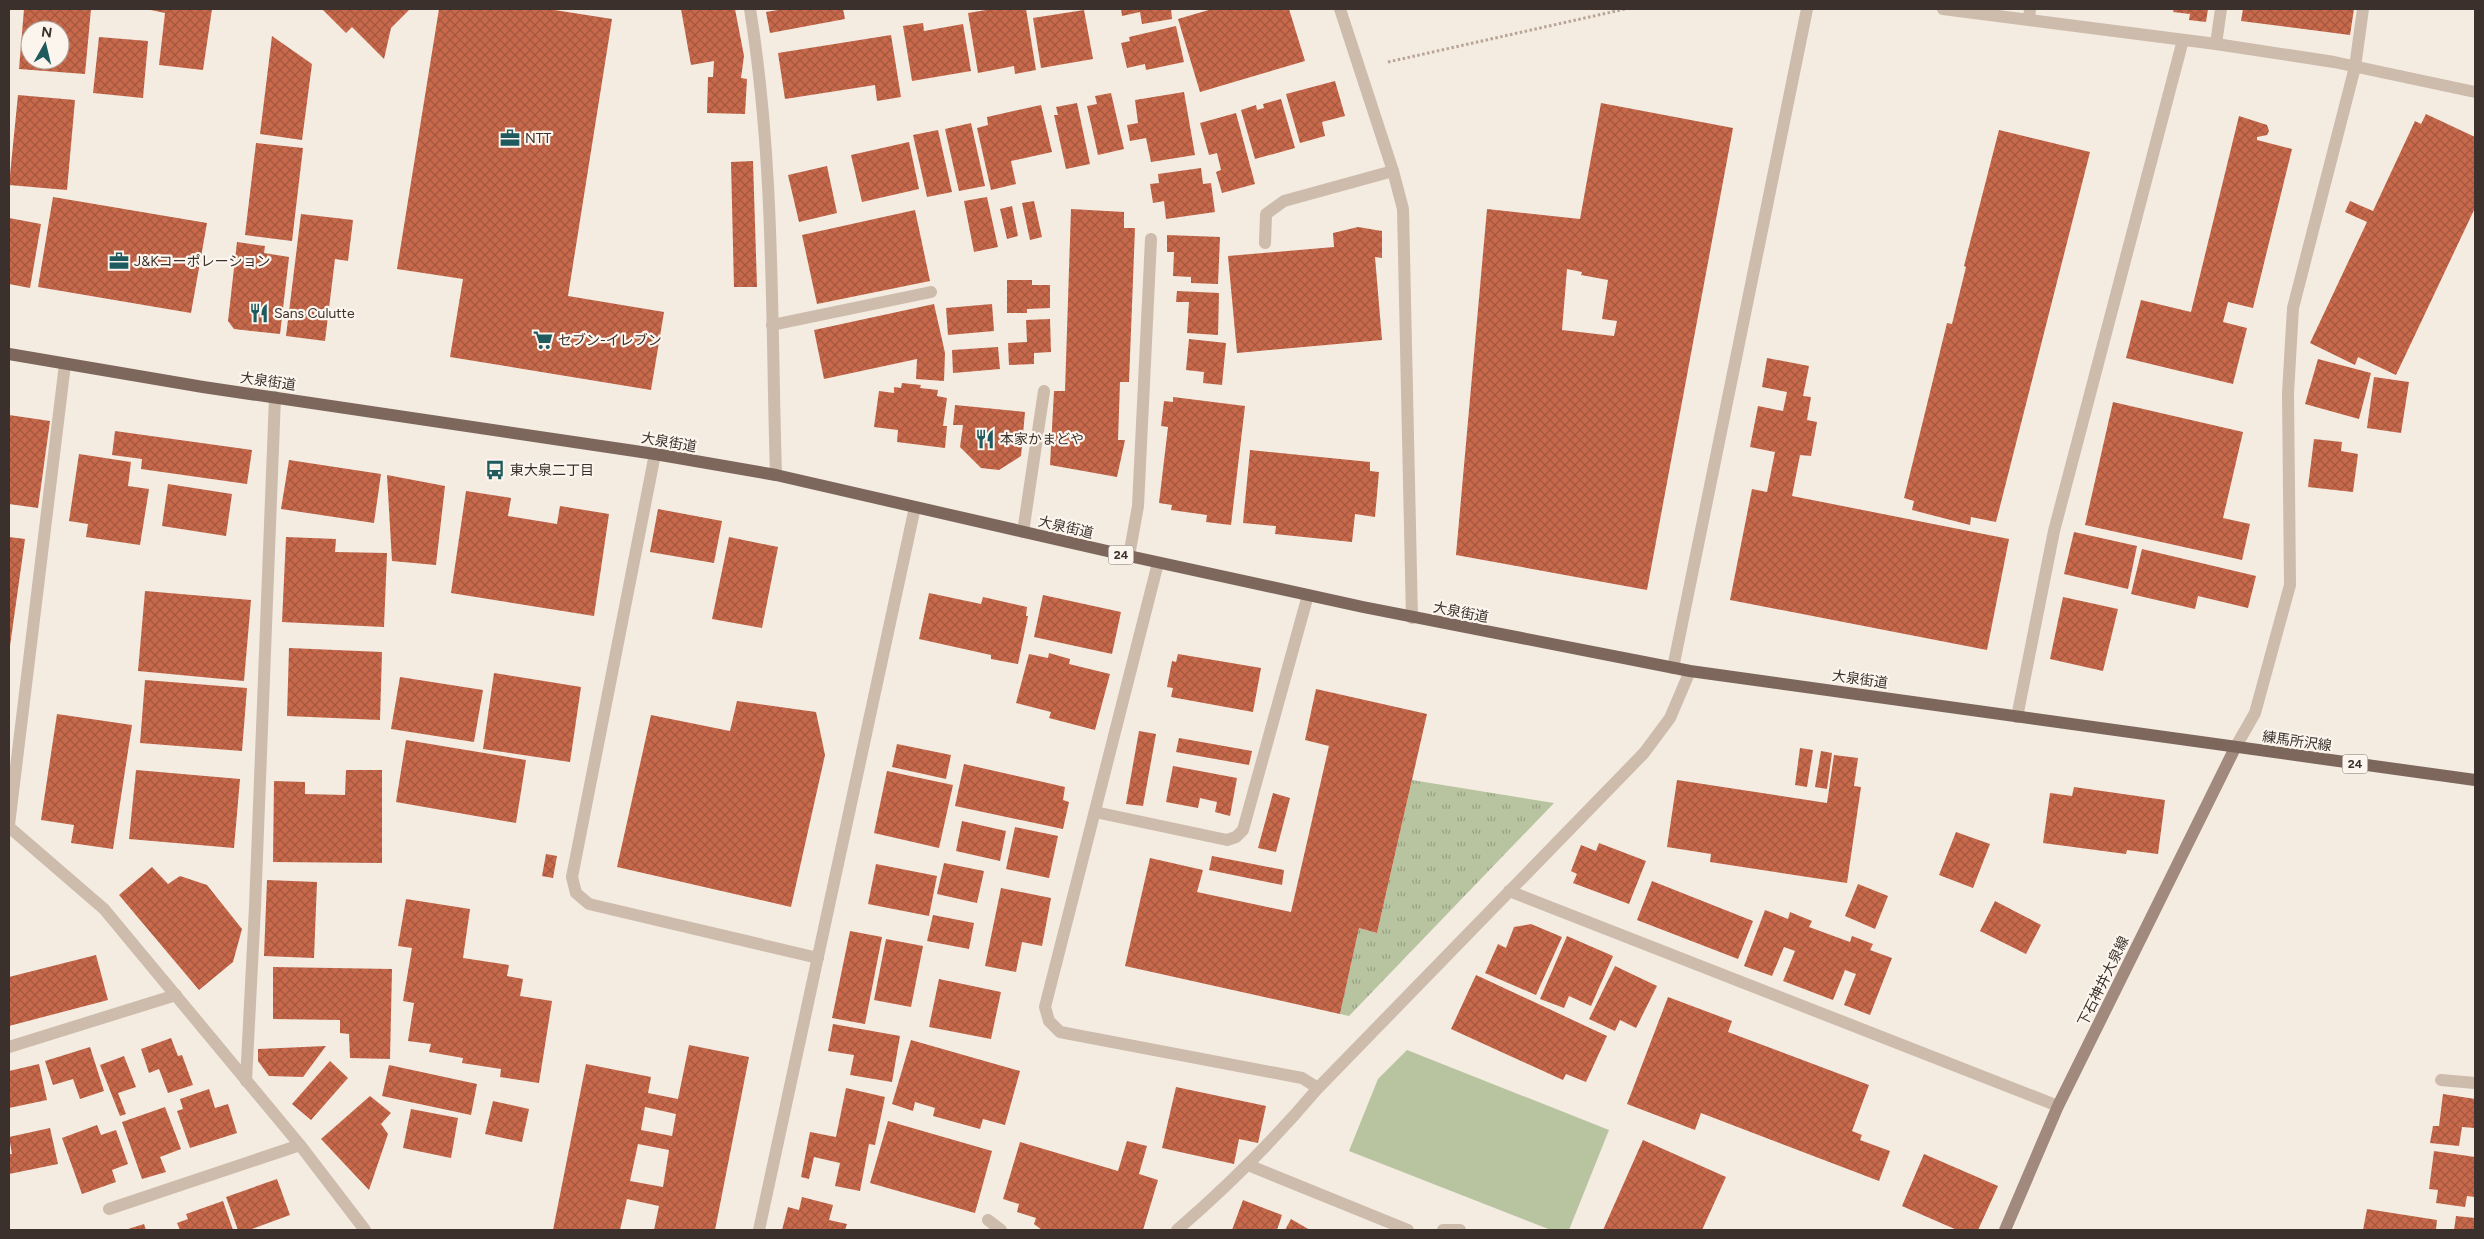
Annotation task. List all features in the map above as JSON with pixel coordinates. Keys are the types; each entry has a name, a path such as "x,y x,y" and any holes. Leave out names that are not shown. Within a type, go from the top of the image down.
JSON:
{"main road":[{"name":"大泉街道","path":"9,354 275,397 655,454 776,475 1158,563 1412,618 1673,668 2235,748"},
{"name":"練馬所沢線","path":"2235,748 2475,779"},
{"name":"下石神井大泉線","path":"2005,1230 2058,1106 2235,748"}],"street":[{"path":"750,9 761,73 767,147 776,475"},
{"path":"1340,9 1401,197 1405,229 1412,618"},
{"path":"1673,668 1807,9"},
{"path":"1943,9 2029,14 2354,67 2475,92"},
{"path":"2216,44 2221,9"},
{"path":"2235,748 2256,713 2290,585 2288,393 2294,308 2354,67 2363,9"},
{"path":"2017,717 2054,531 2183,40"},
{"path":"1265,243 1266,214 1284,201 1393,171"},
{"path":"1129,556 1138,506 1151,239"},
{"path":"772,325 931,292"},
{"path":"65,364 9,826 104,910 300,1145 365,1230"},
{"path":"1023,532 1044,391"},
{"path":"246,1081 255,907 275,397"},
{"path":"655,454 572,877 576,893 589,904 818,958"},
{"path":"759,1230 915,507"},
{"path":"1158,563 1045,1007 1049,1021 1060,1032 1302,1078 1318,1088"},
{"path":"1094,812 1227,840 1236,838 1244,830 1308,595"},
{"path":"1177,1230 1218,1195 1285,1128 1318,1088 1644,753 1670,718 1690,671"},
{"path":"1509,891 2058,1106"},
{"path":"9,1047 176,995"},
{"path":"2441,1080 2475,1083"},
{"path":"109,1210 300,1145"},
{"path":"1248,1165 1408,1230"},
{"path":"988,1220 1001,1230"},
{"path":"1443,1230 1460,1230"}],"path":[{"path":"1360,68 1625,9"}],"green space":[{"path":"1412,780 1554,803 1349,1016 1340,1014 1359,928 1377,933"},
{"path":"1407,1050 1609,1130 1569,1230 1551,1230 1349,1151 1378,1079"}],"building":[{"path":"24,9 91,9 85,74 32,70 70,70 70,20 23,20"},
{"path":"146,9 212,9 203,70 159,65 165,13"},
{"path":"322,9 410,9 391,28 384,59 352,27 346,33"},
{"path":"439,9 548,9 612,19 568,296 664,312 651,390 450,357 463,279 397,269"},
{"path":"681,9 735,9 744,56 741,78 747,79 745,114 707,113 708,77 713,77 714,61 691,65"},
{"path":"784,9 843,9 845,19 770,33 766,12"},
{"path":"992,9 1026,9 1036,70 1015,74 1014,66 978,73 968,13"},
{"path":"1121,9 1171,9 1172,19 1142,24 1140,12 1122,16"},
{"path":"1212,9 1289,9 1305,61 1200,92 1178,19"},
{"path":"2174,9 2208,9 2206,22 2189,20 2190,14 2173,12"},
{"path":"2243,9 2354,9 2350,35 2241,21"},
{"path":"1084,10 1093,59 1041,68 1033,18"},
{"path":"923,23 924,31 963,24 971,71 912,81 903,26"},
{"path":"1176,26 1184,62 1146,70 1145,64 1127,68 1121,43 1130,41 1129,37"},
{"path":"891,35 901,97 877,101 875,85 785,99 778,53"},
{"path":"272,36 312,64 302,140 260,134"},
{"path":"99,37 148,41 143,98 93,93"},
{"path":"1335,81 1345,116 1322,122 1325,136 1300,143 1286,94"},
{"path":"1184,92 1195,155 1151,162 1146,138 1130,141 1127,125 1138,123 1135,100"},
{"path":"1111,93 1124,149 1098,155 1087,106 1097,104 1095,96"},
{"path":"18,95 75,100 67,190 9,185"},
{"path":"1281,99 1295,148 1255,159 1241,110 1256,105 1257,110 1264,108 1263,104"},
{"path":"1077,103 1090,164 1066,169 1054,115 1058,115 1056,107"},
{"path":"1601,103 1733,128 1647,590 1456,555 1487,209 1580,219","holes":["1567,269 1582,272 1581,275 1608,280 1602,319 1617,321 1614,336 1562,330"]},
{"path":"1041,105 1052,152 1011,161 1016,184 991,190 977,128 988,125 987,117"},
{"path":"1236,113 1255,184 1222,193 1216,172 1221,170 1217,153 1209,155 1200,123"},
{"path":"2426,114 2475,137 2475,208 2396,375 2358,357 2355,365 2310,343 2367,222 2345,212 2350,201 2373,211 2415,121 2421,124"},
{"path":"2239,116 2267,125 2269,131 2267,135 2257,137 2257,140 2292,149 2253,308 2228,302 2223,322 2247,328 2233,384 2126,358 2141,300 2191,312"},
{"path":"971,123 985,186 959,191 945,129"},
{"path":"938,130 952,192 927,197 913,135"},
{"path":"1999,130 2090,152 1996,522 1971,517 1970,525 1912,510 1914,501 1904,498 1947,323 1952,324 1966,267 1964,266"},
{"path":"909,142 919,189 862,202 851,155"},
{"path":"256,143 303,148 292,241 245,235"},
{"path":"753,161 757,287 734,287 731,162"},
{"path":"827,166 837,213 799,222 788,175"},
{"path":"1201,168 1203,184 1211,183 1215,212 1166,219 1164,201 1153,203 1150,184 1159,183 1158,174"},
{"path":"53,197 207,223 191,313 38,287"},
{"path":"987,197 998,247 974,252 964,201"},
{"path":"1034,201 1042,237 1030,240 1022,203"},
{"path":"1012,206 1018,236 1007,239 1000,209"},
{"path":"1071,209 1124,212 1124,228 1135,228 1129,382 1120,382 1118,440 1125,440 1117,477 1050,465 1054,391 1065,391"},
{"path":"915,210 930,281 817,304 802,235"},
{"path":"301,214 353,220 348,261 335,259 325,341 286,336"},
{"path":"9,218 41,224 30,288 9,284"},
{"path":"1358,227 1382,231 1382,258 1375,257 1382,340 1237,353 1228,256 1334,247 1333,233"},
{"path":"1167,235 1220,237 1218,284 1191,283 1191,277 1173,276 1174,252 1167,252"},
{"path":"237,242 265,246 264,253 289,257 280,334 234,329 228,321"},
{"path":"1007,280 1032,280 1032,285 1050,285 1050,308 1027,309 1027,313 1007,313"},
{"path":"1177,291 1219,293 1218,335 1187,333 1189,302 1176,302"},
{"path":"934,304 945,353 944,381 916,379 917,359 824,379 814,330"},
{"path":"992,304 994,331 948,335 946,308"},
{"path":"1050,319 1051,352 1034,353 1034,364 1009,365 1008,343 1027,342 1026,320"},
{"path":"1189,339 1226,343 1222,385 1203,383 1204,372 1186,370"},
{"path":"998,347 1000,369 953,373 952,350"},
{"path":"1767,358 1809,366 1803,396 1811,397 1807,420 1817,422 1811,456 1800,455 1792,496 2009,539 1987,650 1730,600 1752,489 1767,492 1775,452 1750,447 1758,406 1783,411 1787,392 1762,387"},
{"path":"2318,359 2371,373 2359,419 2305,404"},
{"path":"2374,377 2409,382 2401,433 2367,428"},
{"path":"902,383 921,385 920,388 938,390 937,396 947,398 943,426 947,426 945,448 897,442 898,430 874,427 879,391 894,393 894,387 901,388"},
{"path":"1173,397 1245,406 1231,525 1206,522 1207,515 1171,510 1172,505 1159,503 1168,427 1161,426 1164,401 1173,402"},
{"path":"2113,402 2243,432 2223,518 2250,524 2242,560 2085,525"},
{"path":"955,405 1025,412 1021,456 999,470 981,468 960,447 963,425 953,425"},
{"path":"9,415 50,421 38,508 9,504"},
{"path":"115,431 252,450 247,484 141,469 142,459 112,455"},
{"path":"2314,439 2342,442 2341,451 2358,454 2353,492 2308,487"},
{"path":"1250,450 1370,462 1370,471 1379,472 1375,517 1355,514 1352,542 1275,534 1276,526 1243,523"},
{"path":"79,454 131,462 128,486 149,489 140,545 86,537 88,524 69,521"},
{"path":"289,460 381,474 374,523 281,509"},
{"path":"387,475 445,486 436,565 392,561"},
{"path":"168,484 232,494 226,536 162,526"},
{"path":"466,491 511,498 508,516 557,524 560,506 609,514 594,616 451,593"},
{"path":"658,509 722,521 714,563 650,552"},
{"path":"2074,532 2137,546 2128,589 2064,574"},
{"path":"9,537 25,539 10,646 9,646"},
{"path":"286,537 336,539 335,552 387,553 384,627 282,622"},
{"path":"729,537 778,547 762,628 712,619"},
{"path":"2142,549 2256,576 2248,608 2198,596 2195,609 2131,594"},
{"path":"145,591 251,600 244,681 138,671"},
{"path":"929,593 981,604 983,597 1027,607 1026,616 1028,616 1018,664 991,659 991,655 919,639"},
{"path":"1043,595 1121,612 1112,654 1034,637"},
{"path":"2063,597 2118,609 2103,671 2050,659"},
{"path":"289,648 382,652 380,720 287,716"},
{"path":"1049,653 1070,659 1069,664 1110,674 1095,730 1049,718 1051,712 1016,703 1029,654 1048,658"},
{"path":"1178,654 1261,668 1253,712 1171,697 1173,688 1167,687 1172,661 1176,662"},
{"path":"494,673 581,687 570,762 483,749"},
{"path":"400,677 483,690 474,742 391,729"},
{"path":"145,680 247,688 242,751 140,743"},
{"path":"1316,689 1427,714 1377,933 1359,928 1340,1014 1125,966 1150,858 1203,870 1197,892 1291,912 1329,746 1305,740"},
{"path":"737,701 816,712 825,755 791,907 617,867 651,715 730,731"},
{"path":"57,714 132,725 113,849 71,843 74,825 41,820"},
{"path":"1139,731 1156,734 1143,806 1126,804"},
{"path":"1179,738 1252,751 1249,765 1176,752"},
{"path":"406,740 526,760 516,823 396,802"},
{"path":"897,744 951,755 946,779 892,767"},
{"path":"1800,748 1813,750 1807,787 1795,785"},
{"path":"1821,751 1832,753 1827,789 1815,787"},
{"path":"1834,755 1858,758 1854,786 1861,787 1847,883 1710,862 1711,854 1667,847 1677,780 1827,803"},
{"path":"964,764 1065,787 1063,800 1069,802 1063,829 955,806"},
{"path":"1173,766 1237,778 1230,816 1215,812 1217,802 1200,798 1198,808 1166,802"},
{"path":"136,770 240,779 234,848 129,839"},
{"path":"346,770 382,770 382,863 273,862 274,781 305,782 305,794 345,795"},
{"path":"887,771 953,785 939,848 874,833"},
{"path":"2074,787 2165,800 2158,854 2127,850 2126,854 2043,843 2050,793 2072,796"},
{"path":"1273,793 1290,798 1276,852 1258,848"},
{"path":"962,821 1006,831 1000,861 956,851"},
{"path":"1015,827 1058,836 1049,878 1006,869"},
{"path":"1956,832 1990,844 1973,888 1939,875"},
{"path":"1599,843 1646,861 1629,904 1573,883 1577,874 1571,871 1581,845 1596,851"},
{"path":"546,854 557,856 553,878 542,876"},
{"path":"1212,856 1284,870 1282,885 1209,870"},
{"path":"944,863 984,871 977,903 937,894"},
{"path":"876,864 937,876 929,916 868,904"},
{"path":"152,867 168,884 180,876 207,885 242,929 233,962 199,990 119,895"},
{"path":"267,880 317,882 314,958 264,956"},
{"path":"1652,881 1753,921 1738,959 1637,920"},
{"path":"1858,884 1888,896 1875,929 1845,916"},
{"path":"1001,888 1051,898 1042,946 1022,942 1016,972 985,966"},
{"path":"406,899 470,909 463,958 509,965 507,976 523,979 520,996 552,1001 539,1083 500,1077 501,1069 462,1063 463,1058 429,1052 431,1044 408,1041 414,1003 403,1001 412,948 398,946"},
{"path":"1995,901 2041,925 2026,954 1980,931"},
{"path":"1765,910 1788,919 1790,912 1812,921 1809,927 1850,942 1852,936 1873,944 1870,950 1892,958 1870,1015 1844,1005 1856,974 1845,970 1833,1000 1783,981 1795,951 1784,947 1772,976 1744,966"},
{"path":"933,915 974,923 969,949 927,941"},
{"path":"1531,924 1562,937 1536,995 1485,973 1498,944 1506,948 1514,927"},
{"path":"850,931 882,937 865,1024 832,1018"},
{"path":"1567,936 1613,956 1591,1006 1569,996 1564,1008 1540,999"},
{"path":"886,939 923,946 911,1007 874,1000"},
{"path":"96,955 108,1000 9,1026 9,977"},
{"path":"1615,966 1657,986 1636,1028 1620,1020 1615,1031 1589,1019"},
{"path":"273,967 392,969 390,1059 350,1058 349,1034 340,1033 340,1020 273,1019"},
{"path":"1476,975 1607,1036 1586,1082 1566,1074 1563,1080 1451,1029"},
{"path":"939,979 1001,992 991,1039 929,1027"},
{"path":"1668,997 1732,1021 1728,1032 1869,1085 1852,1131 1862,1135 1860,1140 1890,1151 1879,1181 1701,1113 1695,1130 1627,1104"},
{"path":"833,1024 900,1036 892,1082 850,1075 854,1055 828,1051"},
{"path":"171,1038 178,1056 182,1055 193,1085 168,1093 159,1069 149,1073 141,1049"},
{"path":"911,1040 1020,1071 1005,1125 983,1119 980,1129 933,1116 935,1108 915,1102 913,1111 892,1104"},
{"path":"689,1045 749,1057 715,1230 654,1230 659,1206 627,1199 620,1230 553,1230 586,1064 651,1077 648,1093 678,1099","holes":["645,1107 676,1114 672,1136 641,1130","638,1144 669,1150 663,1187 630,1181"]},
{"path":"326,1046 303,1077 269,1076 258,1061 258,1049"},
{"path":"90,1047 104,1091 80,1099 73,1079 53,1085 45,1061"},
{"path":"124,1056 136,1087 118,1093 126,1114 120,1116 100,1065"},
{"path":"330,1061 348,1078 311,1120 292,1104"},
{"path":"39,1064 47,1100 9,1108 9,1071"},
{"path":"389,1065 477,1084 471,1115 382,1096"},
{"path":"1176,1087 1266,1106 1258,1143 1239,1139 1234,1164 1162,1148"},
{"path":"846,1088 885,1097 875,1145 869,1144 860,1191 835,1186 840,1163 814,1157 809,1179 801,1177 810,1132 836,1137"},
{"path":"209,1089 215,1108 228,1104 237,1133 190,1148 177,1111 183,1109 180,1099"},
{"path":"2443,1094 2475,1099 2475,1128 2462,1127 2459,1146 2430,1143 2433,1126 2439,1126"},
{"path":"370,1096 391,1113 381,1124 388,1134 369,1190 321,1139"},
{"path":"493,1101 529,1109 522,1142 485,1134"},
{"path":"165,1107 181,1149 160,1157 166,1172 142,1179 122,1122"},
{"path":"411,1109 458,1118 451,1158 403,1148"},
{"path":"888,1121 992,1151 975,1213 870,1183"},
{"path":"97,1125 101,1135 116,1130 128,1164 112,1170 116,1182 82,1194 62,1138"},
{"path":"50,1128 58,1164 9,1174 9,1154 12,1154 9,1137"},
{"path":"1643,1140 1726,1177 1702,1230 1603,1230"},
{"path":"1127,1141 1147,1146 1139,1174 1158,1180 1143,1230 1042,1230 1034,1224 1036,1218 1017,1212 1019,1204 1003,1199 1020,1142 1118,1171"},
{"path":"2434,1151 2475,1157 2475,1197 2467,1196 2465,1207 2436,1203 2438,1190 2429,1189"},
{"path":"1924,1154 1998,1186 1978,1230 1957,1230 1902,1206"},
{"path":"277,1179 290,1215 249,1230 238,1230 226,1197"},
{"path":"802,1197 833,1205 829,1220 847,1224 845,1230 782,1230 788,1207 799,1210"},
{"path":"1243,1200 1282,1215 1277,1230 1232,1230"},
{"path":"223,1201 233,1230 180,1230 177,1223 188,1219 186,1214"},
{"path":"2367,1209 2437,1220 2436,1230 2363,1230"},
{"path":"2456,1216 2475,1218 2475,1230 2454,1230"},
{"path":"1291,1219 1310,1230 1285,1230"},
{"path":"144,1224 146,1230 125,1230"}],"place":[{"name":"NTT","path":"510,138"},
{"name":"J&Kコーポレーション","path":"119,261"},
{"name":"Sans Culutte","path":"259,313"},
{"name":"セブン-イレブン","path":"543,340"},
{"name":"本家かまどや","path":"985,439"},
{"name":"東大泉二丁目","path":"495,470"}]}
